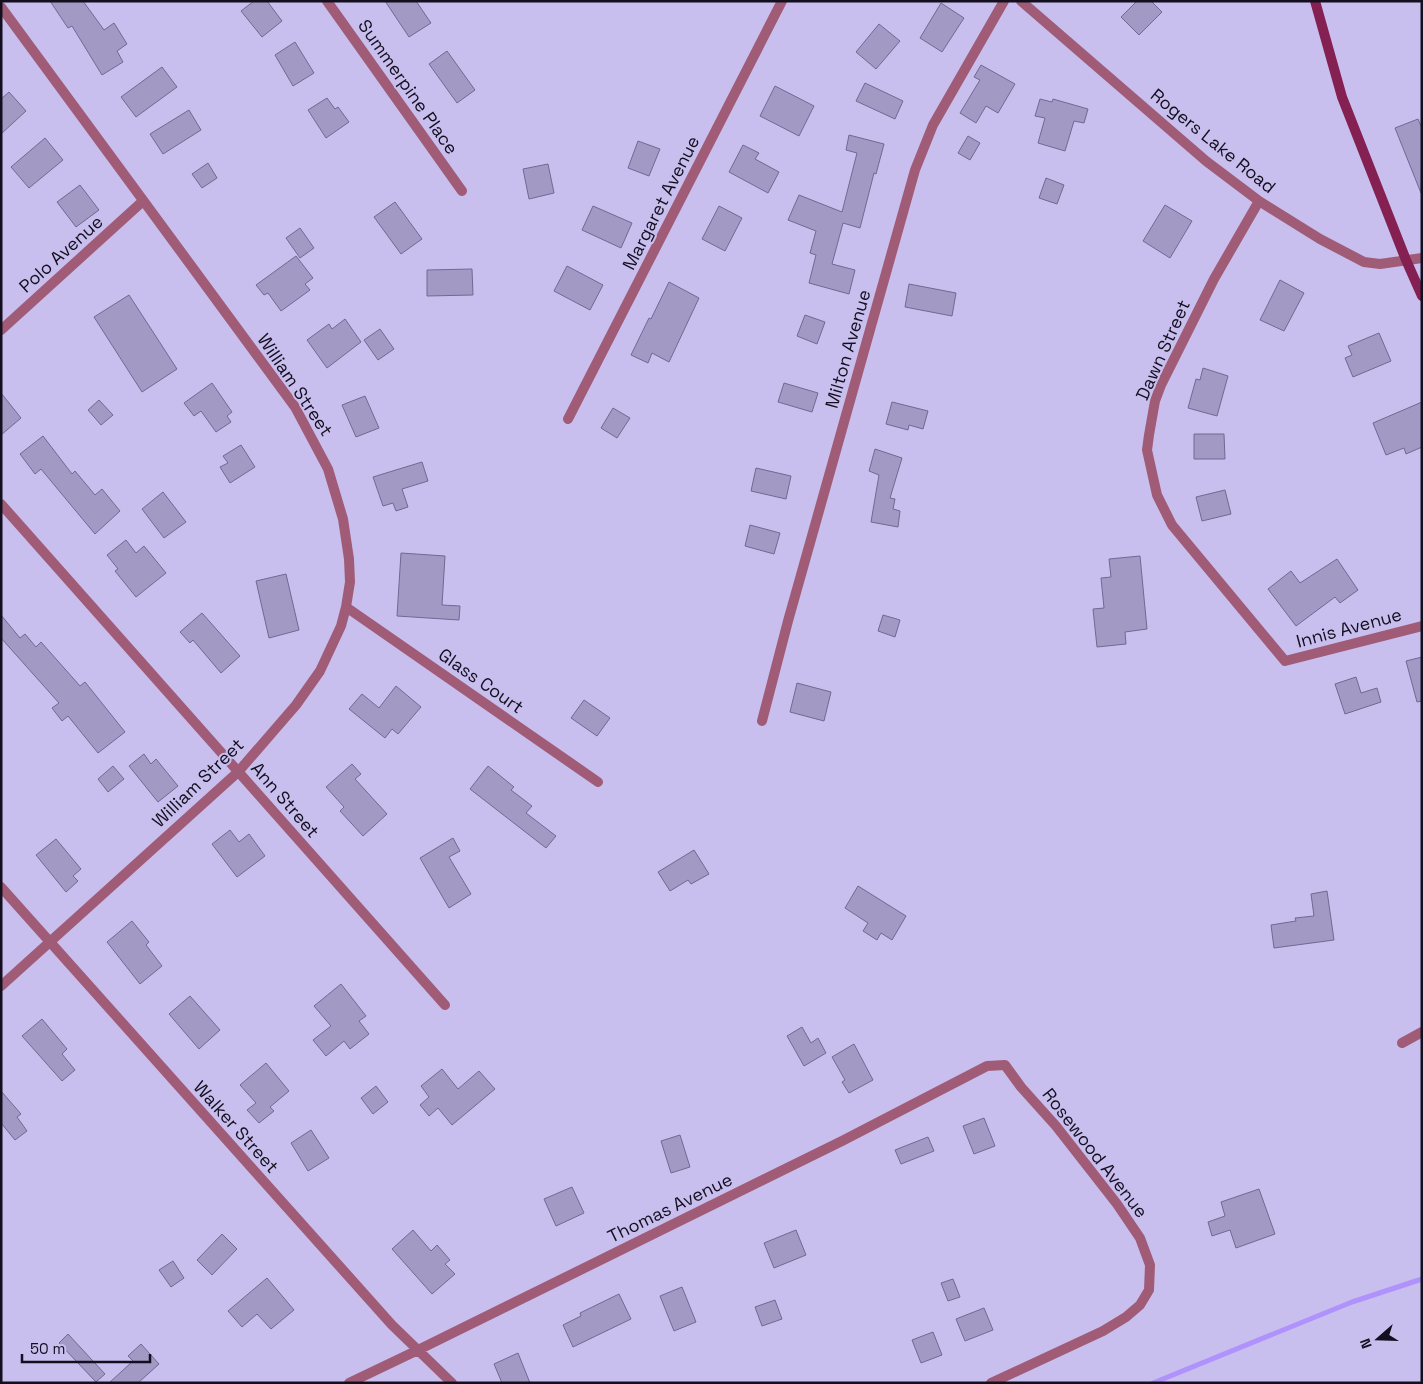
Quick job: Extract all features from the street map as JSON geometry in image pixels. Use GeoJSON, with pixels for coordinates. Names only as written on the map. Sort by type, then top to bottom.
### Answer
{"type":"FeatureCollection","features":[{"type":"Feature","properties":{"kind":"main road"},"geometry":{"type":"LineString","coordinates":[[1315,1],[1342,97],[1422,296]]}},
{"type":"Feature","properties":{"kind":"street","name":"Summerpine Place"},"geometry":{"type":"LineString","coordinates":[[327,1],[462,191]]}},
{"type":"Feature","properties":{"kind":"street","name":"Margaret Avenue"},"geometry":{"type":"LineString","coordinates":[[568,419],[782,1]]}},
{"type":"Feature","properties":{"kind":"street","name":"Milton Avenue"},"geometry":{"type":"LineString","coordinates":[[762,721],[915,170],[933,125],[1004,1]]}},
{"type":"Feature","properties":{"kind":"street","name":"Rogers Lake Road"},"geometry":{"type":"LineString","coordinates":[[1022,1],[1206,161],[1259,201],[1320,239],[1364,262],[1380,264],[1422,258]]}},
{"type":"Feature","properties":{"kind":"street","name":"William Street"},"geometry":{"type":"LineString","coordinates":[[1,7],[295,408],[328,469],[343,519],[350,582],[346,607],[340,626],[320,671],[296,705],[238,772],[1,986]]}},
{"type":"Feature","properties":{"kind":"street","name":"Polo Avenue"},"geometry":{"type":"LineString","coordinates":[[1,330],[143,201]]}},
{"type":"Feature","properties":{"kind":"street","name":"Dawn Street"},"geometry":{"type":"LineString","coordinates":[[1259,201],[1214,278],[1161,386],[1155,401],[1147,450],[1157,495],[1172,525],[1285,661]]}},
{"type":"Feature","properties":{"kind":"street","name":"Ann Street"},"geometry":{"type":"LineString","coordinates":[[1,504],[445,1006]]}},
{"type":"Feature","properties":{"kind":"street","name":"Glass Court"},"geometry":{"type":"LineString","coordinates":[[346,607],[598,782]]}},
{"type":"Feature","properties":{"kind":"street","name":"Innis Avenue"},"geometry":{"type":"LineString","coordinates":[[1285,661],[1422,626]]}},
{"type":"Feature","properties":{"kind":"street","name":"Walker Street"},"geometry":{"type":"LineString","coordinates":[[1,887],[392,1325],[452,1383]]}},
{"type":"Feature","properties":{"kind":"street"},"geometry":{"type":"LineString","coordinates":[[1402,1043],[1422,1032]]}},
{"type":"Feature","properties":{"kind":"street","name":"Thomas Avenue"},"geometry":{"type":"LineString","coordinates":[[349,1383],[842,1141],[987,1066],[1005,1064]]}},
{"type":"Feature","properties":{"kind":"street","name":"Rosewood Avenue"},"geometry":{"type":"LineString","coordinates":[[991,1383],[1103,1331],[1126,1317],[1140,1305],[1149,1290],[1150,1266],[1140,1238],[1118,1204],[1056,1126],[1021,1087],[1005,1064]]}},
{"type":"Feature","properties":{"kind":"building"},"geometry":{"type":"Polygon","coordinates":[[[50,1],[83,1],[104,30],[114,23],[127,44],[117,51],[123,62],[102,75],[72,26],[68,28],[50,1]]]}},
{"type":"Feature","properties":{"kind":"building"},"geometry":{"type":"Polygon","coordinates":[[[254,1],[267,1],[282,21],[262,37],[241,11],[254,1]]]}},
{"type":"Feature","properties":{"kind":"building"},"geometry":{"type":"Polygon","coordinates":[[[385,1],[416,1],[431,23],[409,37],[385,1]]]}},
{"type":"Feature","properties":{"kind":"building"},"geometry":{"type":"Polygon","coordinates":[[[1137,1],[1151,1],[1162,12],[1139,35],[1121,17],[1137,1]]]}},
{"type":"Feature","properties":{"kind":"building"},"geometry":{"type":"Polygon","coordinates":[[[941,3],[964,18],[942,52],[920,38],[941,3]]]}},
{"type":"Feature","properties":{"kind":"building"},"geometry":{"type":"Polygon","coordinates":[[[879,24],[900,41],[876,69],[856,52],[879,24]]]}},
{"type":"Feature","properties":{"kind":"building"},"geometry":{"type":"Polygon","coordinates":[[[295,42],[314,73],[293,86],[275,55],[295,42]]]}},
{"type":"Feature","properties":{"kind":"building"},"geometry":{"type":"Polygon","coordinates":[[[447,51],[475,90],[457,103],[429,64],[447,51]]]}},
{"type":"Feature","properties":{"kind":"building"},"geometry":{"type":"Polygon","coordinates":[[[981,65],[1015,84],[998,113],[986,106],[976,123],[960,113],[980,80],[974,77],[981,65]]]}},
{"type":"Feature","properties":{"kind":"building"},"geometry":{"type":"Polygon","coordinates":[[[162,67],[177,87],[136,117],[121,97],[162,67]]]}},
{"type":"Feature","properties":{"kind":"building"},"geometry":{"type":"Polygon","coordinates":[[[865,83],[903,101],[895,119],[856,101],[865,83]]]}},
{"type":"Feature","properties":{"kind":"building"},"geometry":{"type":"Polygon","coordinates":[[[775,86],[814,106],[799,136],[760,116],[775,86]]]}},
{"type":"Feature","properties":{"kind":"building"},"geometry":{"type":"Polygon","coordinates":[[[9,92],[26,111],[1,134],[1,99],[9,92]]]}},
{"type":"Feature","properties":{"kind":"building"},"geometry":{"type":"Polygon","coordinates":[[[327,98],[335,109],[338,107],[349,122],[326,138],[308,110],[327,98]]]}},
{"type":"Feature","properties":{"kind":"building"},"geometry":{"type":"Polygon","coordinates":[[[1040,99],[1052,102],[1053,99],[1088,109],[1084,123],[1074,121],[1065,151],[1038,143],[1045,118],[1035,116],[1040,99]]]}},
{"type":"Feature","properties":{"kind":"building"},"geometry":{"type":"Polygon","coordinates":[[[189,110],[201,130],[163,154],[150,134],[189,110]]]}},
{"type":"Feature","properties":{"kind":"building"},"geometry":{"type":"Polygon","coordinates":[[[1418,119],[1422,128],[1421,193],[1395,128],[1418,119]]]}},
{"type":"Feature","properties":{"kind":"building"},"geometry":{"type":"Polygon","coordinates":[[[849,135],[884,144],[876,174],[874,173],[860,228],[843,223],[832,264],[855,270],[849,294],[809,283],[816,255],[810,253],[816,231],[788,220],[799,195],[842,212],[857,153],[846,150],[849,135]]]}},
{"type":"Feature","properties":{"kind":"building"},"geometry":{"type":"Polygon","coordinates":[[[968,136],[980,143],[970,160],[958,153],[968,136]]]}},
{"type":"Feature","properties":{"kind":"building"},"geometry":{"type":"Polygon","coordinates":[[[45,138],[63,160],[29,188],[11,167],[45,138]]]}},
{"type":"Feature","properties":{"kind":"building"},"geometry":{"type":"Polygon","coordinates":[[[638,141],[660,149],[649,176],[628,168],[638,141]]]}},
{"type":"Feature","properties":{"kind":"building"},"geometry":{"type":"Polygon","coordinates":[[[743,145],[759,153],[755,159],[779,172],[768,193],[729,172],[743,145]]]}},
{"type":"Feature","properties":{"kind":"building"},"geometry":{"type":"Polygon","coordinates":[[[208,163],[217,178],[202,188],[192,174],[208,163]]]}},
{"type":"Feature","properties":{"kind":"building"},"geometry":{"type":"Polygon","coordinates":[[[548,164],[554,193],[529,199],[523,169],[548,164]]]}},
{"type":"Feature","properties":{"kind":"building"},"geometry":{"type":"Polygon","coordinates":[[[1046,178],[1064,185],[1057,204],[1039,198],[1046,178]]]}},
{"type":"Feature","properties":{"kind":"building"},"geometry":{"type":"Polygon","coordinates":[[[80,185],[99,210],[76,227],[57,202],[80,185]]]}},
{"type":"Feature","properties":{"kind":"building"},"geometry":{"type":"Polygon","coordinates":[[[395,202],[422,239],[401,254],[374,217],[395,202]]]}},
{"type":"Feature","properties":{"kind":"building"},"geometry":{"type":"Polygon","coordinates":[[[1165,205],[1192,221],[1170,258],[1143,241],[1165,205]]]}},
{"type":"Feature","properties":{"kind":"building"},"geometry":{"type":"Polygon","coordinates":[[[593,206],[632,223],[621,248],[582,230],[593,206]]]}},
{"type":"Feature","properties":{"kind":"building"},"geometry":{"type":"Polygon","coordinates":[[[719,206],[742,218],[725,251],[702,239],[719,206]]]}},
{"type":"Feature","properties":{"kind":"building"},"geometry":{"type":"Polygon","coordinates":[[[300,228],[314,248],[300,258],[286,238],[300,228]]]}},
{"type":"Feature","properties":{"kind":"building"},"geometry":{"type":"Polygon","coordinates":[[[296,256],[313,278],[305,284],[310,290],[281,311],[268,293],[264,295],[256,285],[296,256]]]}},
{"type":"Feature","properties":{"kind":"building"},"geometry":{"type":"Polygon","coordinates":[[[567,266],[603,285],[590,310],[554,291],[567,266]]]}},
{"type":"Feature","properties":{"kind":"building"},"geometry":{"type":"Polygon","coordinates":[[[472,269],[473,295],[427,296],[427,270],[472,269]]]}},
{"type":"Feature","properties":{"kind":"building"},"geometry":{"type":"Polygon","coordinates":[[[1280,280],[1304,293],[1284,331],[1260,320],[1280,280]]]}},
{"type":"Feature","properties":{"kind":"building"},"geometry":{"type":"Polygon","coordinates":[[[669,282],[699,298],[669,362],[652,353],[648,363],[631,355],[669,282]]]}},
{"type":"Feature","properties":{"kind":"building"},"geometry":{"type":"Polygon","coordinates":[[[909,284],[956,293],[952,316],[905,307],[909,284]]]}},
{"type":"Feature","properties":{"kind":"building"},"geometry":{"type":"Polygon","coordinates":[[[129,295],[177,369],[142,392],[94,317],[129,295]]]}},
{"type":"Feature","properties":{"kind":"building"},"geometry":{"type":"Polygon","coordinates":[[[805,315],[825,322],[817,344],[797,336],[805,315]]]}},
{"type":"Feature","properties":{"kind":"building"},"geometry":{"type":"Polygon","coordinates":[[[345,319],[361,342],[327,368],[307,340],[329,324],[332,329],[345,319]]]}},
{"type":"Feature","properties":{"kind":"building"},"geometry":{"type":"Polygon","coordinates":[[[380,329],[394,349],[378,360],[364,340],[380,329]]]}},
{"type":"Feature","properties":{"kind":"building"},"geometry":{"type":"Polygon","coordinates":[[[1379,333],[1391,361],[1353,377],[1345,358],[1352,355],[1348,346],[1379,333]]]}},
{"type":"Feature","properties":{"kind":"building"},"geometry":{"type":"Polygon","coordinates":[[[1203,368],[1228,376],[1217,416],[1188,408],[1196,379],[1200,380],[1203,368]]]}},
{"type":"Feature","properties":{"kind":"building"},"geometry":{"type":"Polygon","coordinates":[[[212,383],[232,412],[227,416],[231,422],[216,432],[201,411],[194,416],[184,403],[212,383]]]}},
{"type":"Feature","properties":{"kind":"building"},"geometry":{"type":"Polygon","coordinates":[[[784,383],[818,393],[812,412],[778,402],[784,383]]]}},
{"type":"Feature","properties":{"kind":"building"},"geometry":{"type":"Polygon","coordinates":[[[1,393],[21,418],[1,435],[1,393]]]}},
{"type":"Feature","properties":{"kind":"building"},"geometry":{"type":"Polygon","coordinates":[[[365,396],[379,428],[356,437],[342,405],[365,396]]]}},
{"type":"Feature","properties":{"kind":"building"},"geometry":{"type":"Polygon","coordinates":[[[99,400],[113,415],[101,425],[88,410],[99,400]]]}},
{"type":"Feature","properties":{"kind":"building"},"geometry":{"type":"Polygon","coordinates":[[[892,402],[928,411],[923,429],[909,425],[908,430],[886,424],[892,402]]]}},
{"type":"Feature","properties":{"kind":"building"},"geometry":{"type":"Polygon","coordinates":[[[1422,402],[1422,447],[1406,454],[1404,448],[1386,455],[1373,423],[1422,402]]]}},
{"type":"Feature","properties":{"kind":"building"},"geometry":{"type":"Polygon","coordinates":[[[613,408],[630,418],[617,438],[601,428],[613,408]]]}},
{"type":"Feature","properties":{"kind":"building"},"geometry":{"type":"Polygon","coordinates":[[[1194,434],[1224,434],[1225,459],[1194,459],[1194,434]]]}},
{"type":"Feature","properties":{"kind":"building"},"geometry":{"type":"Polygon","coordinates":[[[43,436],[72,474],[75,471],[95,495],[102,489],[120,511],[95,534],[41,469],[35,474],[20,454],[43,436]]]}},
{"type":"Feature","properties":{"kind":"building"},"geometry":{"type":"Polygon","coordinates":[[[241,445],[255,467],[230,483],[220,467],[228,463],[223,456],[241,445]]]}},
{"type":"Feature","properties":{"kind":"building"},"geometry":{"type":"Polygon","coordinates":[[[875,449],[902,458],[890,498],[895,499],[893,509],[900,511],[898,527],[871,522],[879,475],[869,471],[875,449]]]}},
{"type":"Feature","properties":{"kind":"building"},"geometry":{"type":"Polygon","coordinates":[[[422,462],[428,481],[402,489],[408,507],[396,511],[393,503],[383,506],[373,477],[422,462]]]}},
{"type":"Feature","properties":{"kind":"building"},"geometry":{"type":"Polygon","coordinates":[[[756,468],[791,476],[786,499],[751,491],[756,468]]]}},
{"type":"Feature","properties":{"kind":"building"},"geometry":{"type":"Polygon","coordinates":[[[1225,490],[1231,514],[1202,521],[1196,497],[1225,490]]]}},
{"type":"Feature","properties":{"kind":"building"},"geometry":{"type":"Polygon","coordinates":[[[163,492],[186,522],[164,538],[142,509],[163,492]]]}},
{"type":"Feature","properties":{"kind":"building"},"geometry":{"type":"Polygon","coordinates":[[[750,525],[780,533],[774,554],[745,546],[750,525]]]}},
{"type":"Feature","properties":{"kind":"building"},"geometry":{"type":"Polygon","coordinates":[[[126,540],[136,553],[144,546],[166,573],[136,597],[115,571],[118,569],[107,555],[126,540]]]}},
{"type":"Feature","properties":{"kind":"building"},"geometry":{"type":"Polygon","coordinates":[[[401,553],[445,556],[442,605],[460,606],[459,620],[397,616],[401,553]]]}},
{"type":"Feature","properties":{"kind":"building"},"geometry":{"type":"Polygon","coordinates":[[[1140,556],[1147,629],[1125,632],[1126,644],[1097,647],[1093,609],[1104,608],[1101,578],[1111,577],[1109,559],[1140,556]]]}},
{"type":"Feature","properties":{"kind":"building"},"geometry":{"type":"Polygon","coordinates":[[[1337,559],[1358,590],[1340,603],[1335,597],[1296,626],[1268,589],[1291,571],[1300,583],[1337,559]]]}},
{"type":"Feature","properties":{"kind":"building"},"geometry":{"type":"Polygon","coordinates":[[[286,574],[299,630],[269,638],[256,581],[286,574]]]}},
{"type":"Feature","properties":{"kind":"building"},"geometry":{"type":"Polygon","coordinates":[[[202,613],[240,656],[221,673],[193,640],[190,643],[180,632],[202,613]]]}},
{"type":"Feature","properties":{"kind":"building"},"geometry":{"type":"Polygon","coordinates":[[[1,615],[20,638],[25,634],[36,647],[41,642],[80,686],[85,682],[125,732],[98,753],[68,716],[62,721],[52,708],[59,703],[1,638],[1,615]]]}},
{"type":"Feature","properties":{"kind":"building"},"geometry":{"type":"Polygon","coordinates":[[[883,615],[900,620],[895,637],[878,631],[883,615]]]}},
{"type":"Feature","properties":{"kind":"building"},"geometry":{"type":"Polygon","coordinates":[[[1422,657],[1422,701],[1417,702],[1406,661],[1422,657]]]}},
{"type":"Feature","properties":{"kind":"building"},"geometry":{"type":"Polygon","coordinates":[[[1356,677],[1361,693],[1377,688],[1381,702],[1345,714],[1335,684],[1356,677]]]}},
{"type":"Feature","properties":{"kind":"building"},"geometry":{"type":"Polygon","coordinates":[[[797,683],[831,692],[824,721],[790,712],[797,683]]]}},
{"type":"Feature","properties":{"kind":"building"},"geometry":{"type":"Polygon","coordinates":[[[396,686],[421,707],[398,734],[392,729],[385,738],[349,709],[362,694],[379,708],[396,686]]]}},
{"type":"Feature","properties":{"kind":"building"},"geometry":{"type":"Polygon","coordinates":[[[584,700],[610,718],[597,736],[571,718],[584,700]]]}},
{"type":"Feature","properties":{"kind":"building"},"geometry":{"type":"Polygon","coordinates":[[[144,754],[151,764],[156,759],[178,786],[158,802],[129,766],[144,754]]]}},
{"type":"Feature","properties":{"kind":"building"},"geometry":{"type":"Polygon","coordinates":[[[352,764],[361,774],[355,779],[387,814],[363,836],[340,811],[344,807],[326,787],[352,764]]]}},
{"type":"Feature","properties":{"kind":"building"},"geometry":{"type":"Polygon","coordinates":[[[113,766],[124,779],[108,792],[98,779],[113,766]]]}},
{"type":"Feature","properties":{"kind":"building"},"geometry":{"type":"Polygon","coordinates":[[[488,766],[514,787],[511,790],[532,806],[526,813],[556,836],[546,848],[470,789],[488,766]]]}},
{"type":"Feature","properties":{"kind":"building"},"geometry":{"type":"Polygon","coordinates":[[[230,830],[239,842],[249,834],[265,856],[237,877],[212,844],[230,830]]]}},
{"type":"Feature","properties":{"kind":"building"},"geometry":{"type":"Polygon","coordinates":[[[453,838],[460,851],[449,857],[471,894],[449,908],[420,858],[453,838]]]}},
{"type":"Feature","properties":{"kind":"building"},"geometry":{"type":"Polygon","coordinates":[[[56,839],[81,869],[73,876],[78,881],[66,892],[36,855],[56,839]]]}},
{"type":"Feature","properties":{"kind":"building"},"geometry":{"type":"Polygon","coordinates":[[[694,850],[709,874],[691,884],[688,880],[670,891],[658,872],[694,850]]]}},
{"type":"Feature","properties":{"kind":"building"},"geometry":{"type":"Polygon","coordinates":[[[858,886],[906,916],[892,940],[881,933],[877,940],[863,931],[868,923],[845,908],[858,886]]]}},
{"type":"Feature","properties":{"kind":"building"},"geometry":{"type":"Polygon","coordinates":[[[1327,891],[1334,940],[1274,948],[1271,925],[1296,921],[1295,918],[1314,916],[1311,894],[1327,891]]]}},
{"type":"Feature","properties":{"kind":"building"},"geometry":{"type":"Polygon","coordinates":[[[132,921],[149,942],[146,945],[162,966],[140,984],[107,942],[132,921]]]}},
{"type":"Feature","properties":{"kind":"building"},"geometry":{"type":"Polygon","coordinates":[[[341,984],[366,1016],[359,1021],[369,1034],[350,1049],[344,1041],[326,1056],[313,1040],[331,1026],[314,1006],[341,984]]]}},
{"type":"Feature","properties":{"kind":"building"},"geometry":{"type":"Polygon","coordinates":[[[190,996],[220,1030],[199,1049],[169,1014],[190,996]]]}},
{"type":"Feature","properties":{"kind":"building"},"geometry":{"type":"Polygon","coordinates":[[[42,1019],[67,1049],[62,1054],[75,1070],[62,1081],[22,1036],[42,1019]]]}},
{"type":"Feature","properties":{"kind":"building"},"geometry":{"type":"Polygon","coordinates":[[[802,1027],[811,1043],[818,1038],[826,1053],[804,1066],[787,1036],[802,1027]]]}},
{"type":"Feature","properties":{"kind":"building"},"geometry":{"type":"Polygon","coordinates":[[[854,1044],[873,1080],[849,1093],[842,1082],[845,1080],[832,1057],[854,1044]]]}},
{"type":"Feature","properties":{"kind":"building"},"geometry":{"type":"Polygon","coordinates":[[[266,1063],[289,1091],[270,1107],[274,1111],[259,1123],[247,1110],[256,1103],[240,1085],[266,1063]]]}},
{"type":"Feature","properties":{"kind":"building"},"geometry":{"type":"Polygon","coordinates":[[[442,1069],[458,1089],[479,1071],[495,1089],[452,1125],[438,1108],[429,1116],[420,1105],[429,1097],[421,1086],[442,1069]]]}},
{"type":"Feature","properties":{"kind":"building"},"geometry":{"type":"Polygon","coordinates":[[[376,1086],[388,1102],[373,1114],[361,1098],[376,1086]]]}},
{"type":"Feature","properties":{"kind":"building"},"geometry":{"type":"Polygon","coordinates":[[[1,1091],[21,1114],[17,1117],[27,1131],[15,1140],[1,1123],[1,1091]]]}},
{"type":"Feature","properties":{"kind":"building"},"geometry":{"type":"Polygon","coordinates":[[[984,1118],[995,1146],[974,1154],[963,1126],[984,1118]]]}},
{"type":"Feature","properties":{"kind":"building"},"geometry":{"type":"Polygon","coordinates":[[[311,1130],[329,1158],[308,1171],[291,1143],[311,1130]]]}},
{"type":"Feature","properties":{"kind":"building"},"geometry":{"type":"Polygon","coordinates":[[[680,1135],[690,1167],[671,1173],[661,1141],[680,1135]]]}},
{"type":"Feature","properties":{"kind":"building"},"geometry":{"type":"Polygon","coordinates":[[[928,1137],[934,1151],[901,1164],[895,1150],[928,1137]]]}},
{"type":"Feature","properties":{"kind":"building"},"geometry":{"type":"Polygon","coordinates":[[[572,1187],[584,1213],[556,1226],[544,1199],[572,1187]]]}},
{"type":"Feature","properties":{"kind":"building"},"geometry":{"type":"Polygon","coordinates":[[[1259,1189],[1275,1234],[1236,1248],[1230,1230],[1212,1236],[1208,1222],[1225,1216],[1221,1202],[1259,1189]]]}},
{"type":"Feature","properties":{"kind":"building"},"geometry":{"type":"Polygon","coordinates":[[[413,1230],[431,1251],[437,1245],[450,1260],[445,1264],[455,1274],[432,1294],[392,1249],[413,1230]]]}},
{"type":"Feature","properties":{"kind":"building"},"geometry":{"type":"Polygon","coordinates":[[[796,1230],[806,1255],[774,1268],[764,1243],[796,1230]]]}},
{"type":"Feature","properties":{"kind":"building"},"geometry":{"type":"Polygon","coordinates":[[[222,1234],[237,1249],[212,1275],[197,1260],[222,1234]]]}},
{"type":"Feature","properties":{"kind":"building"},"geometry":{"type":"Polygon","coordinates":[[[173,1261],[184,1278],[171,1287],[159,1270],[173,1261]]]}},
{"type":"Feature","properties":{"kind":"building"},"geometry":{"type":"Polygon","coordinates":[[[267,1278],[294,1310],[271,1329],[257,1314],[242,1327],[228,1311],[267,1278]]]}},
{"type":"Feature","properties":{"kind":"building"},"geometry":{"type":"Polygon","coordinates":[[[953,1279],[960,1297],[948,1301],[941,1283],[953,1279]]]}},
{"type":"Feature","properties":{"kind":"building"},"geometry":{"type":"Polygon","coordinates":[[[682,1287],[696,1322],[674,1331],[660,1296],[682,1287]]]}},
{"type":"Feature","properties":{"kind":"building"},"geometry":{"type":"Polygon","coordinates":[[[619,1294],[631,1319],[573,1347],[563,1325],[581,1316],[580,1313],[619,1294]]]}},
{"type":"Feature","properties":{"kind":"building"},"geometry":{"type":"Polygon","coordinates":[[[775,1300],[782,1319],[762,1326],[755,1307],[775,1300]]]}},
{"type":"Feature","properties":{"kind":"building"},"geometry":{"type":"Polygon","coordinates":[[[984,1308],[993,1330],[965,1341],[956,1319],[984,1308]]]}},
{"type":"Feature","properties":{"kind":"building"},"geometry":{"type":"Polygon","coordinates":[[[933,1332],[942,1355],[921,1363],[912,1340],[933,1332]]]}},
{"type":"Feature","properties":{"kind":"building"},"geometry":{"type":"Polygon","coordinates":[[[68,1334],[105,1374],[96,1382],[59,1343],[68,1334]]]}},
{"type":"Feature","properties":{"kind":"building"},"geometry":{"type":"Polygon","coordinates":[[[141,1344],[159,1364],[138,1383],[109,1383],[133,1361],[128,1356],[141,1344]]]}},
{"type":"Feature","properties":{"kind":"building"},"geometry":{"type":"Polygon","coordinates":[[[518,1353],[530,1383],[502,1383],[494,1364],[518,1353]]]}},
{"type":"Feature","properties":{"kind":"waterway"},"geometry":{"type":"LineString","coordinates":[[1153,1383],[1352,1302],[1422,1279]]}}]}
